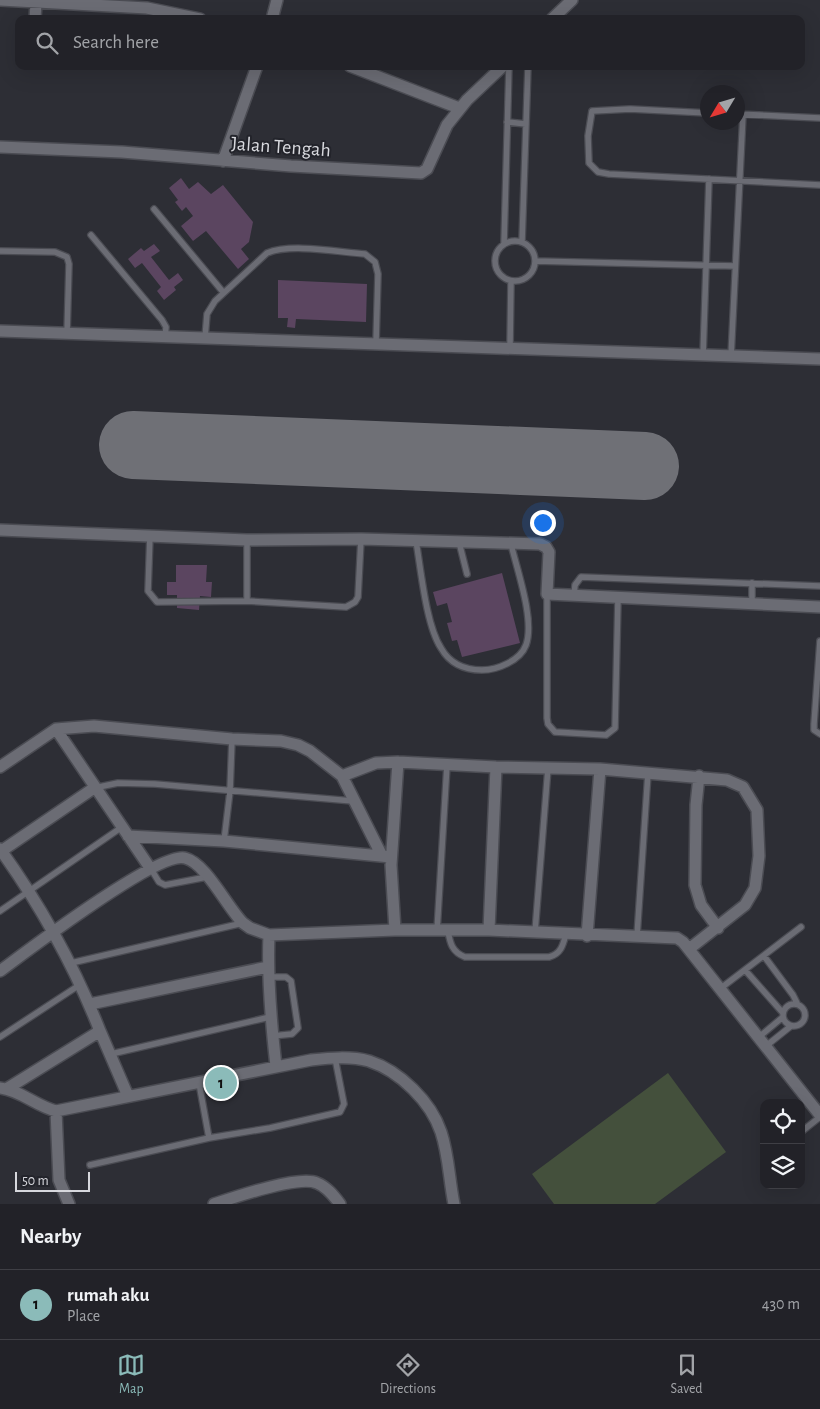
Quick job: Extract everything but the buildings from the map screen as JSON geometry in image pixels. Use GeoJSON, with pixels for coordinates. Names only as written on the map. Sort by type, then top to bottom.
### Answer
{"type":"FeatureCollection","features":[{"type":"Feature","properties":{"kind":"street"},"geometry":{"type":"LineString","coordinates":[[0,0],[147,8],[181,15]]}},
{"type":"Feature","properties":{"kind":"street"},"geometry":{"type":"LineString","coordinates":[[273,15],[277,0]]}},
{"type":"Feature","properties":{"kind":"street"},"geometry":{"type":"LineString","coordinates":[[556,15],[572,0]]}},
{"type":"Feature","properties":{"kind":"street"},"geometry":{"type":"LineString","coordinates":[[35,15],[36,3]]}},
{"type":"Feature","properties":{"kind":"street"},"geometry":{"type":"LineString","coordinates":[[223,161],[256,70]]}},
{"type":"Feature","properties":{"kind":"street"},"geometry":{"type":"LineString","coordinates":[[360,70],[460,108]]}},
{"type":"Feature","properties":{"kind":"street","name":"Jalan Tengah"},"geometry":{"type":"LineString","coordinates":[[0,147],[122,152],[366,171],[424,172],[447,124],[460,108],[499,70]]}},
{"type":"Feature","properties":{"kind":"street"},"geometry":{"type":"LineString","coordinates":[[0,331],[820,359]]}},
{"type":"Feature","properties":{"kind":"street"},"geometry":{"type":"LineString","coordinates":[[0,530],[247,540],[361,539],[540,544],[546,547],[550,559],[547,594],[820,607]]}},
{"type":"Feature","properties":{"kind":"street"},"geometry":{"type":"LineString","coordinates":[[0,767],[56,729],[94,726],[298,744],[327,762],[342,776],[353,801],[386,856]]}},
{"type":"Feature","properties":{"kind":"street"},"geometry":{"type":"LineString","coordinates":[[56,729],[94,788],[150,868]]}},
{"type":"Feature","properties":{"kind":"street"},"geometry":{"type":"LineString","coordinates":[[342,776],[376,764],[398,762],[447,766],[600,769],[699,776],[736,783],[744,787],[757,810],[759,856],[755,888],[745,905],[689,949]]}},
{"type":"Feature","properties":{"kind":"street"},"geometry":{"type":"LineString","coordinates":[[395,930],[386,856],[398,762]]}},
{"type":"Feature","properties":{"kind":"street"},"geometry":{"type":"LineString","coordinates":[[489,930],[496,767]]}},
{"type":"Feature","properties":{"kind":"street"},"geometry":{"type":"LineString","coordinates":[[587,936],[600,769]]}},
{"type":"Feature","properties":{"kind":"street"},"geometry":{"type":"LineString","coordinates":[[699,776],[696,805],[695,885],[701,905],[718,928]]}},
{"type":"Feature","properties":{"kind":"street"},"geometry":{"type":"LineString","coordinates":[[94,788],[1,851],[29,891],[71,963],[128,1096]]}},
{"type":"Feature","properties":{"kind":"street"},"geometry":{"type":"LineString","coordinates":[[125,832],[386,856]]}},
{"type":"Feature","properties":{"kind":"street"},"geometry":{"type":"LineString","coordinates":[[0,971],[54,931],[150,868],[171,858],[184,858],[197,866],[243,923],[250,928],[269,935],[395,930],[489,930],[587,936],[677,938],[689,949],[721,988],[820,1116]]}},
{"type":"Feature","properties":{"kind":"street"},"geometry":{"type":"LineString","coordinates":[[269,935],[270,1017],[276,1066]]}},
{"type":"Feature","properties":{"kind":"street"},"geometry":{"type":"LineString","coordinates":[[90,1004],[268,972]]}},
{"type":"Feature","properties":{"kind":"street"},"geometry":{"type":"LineString","coordinates":[[4,1088],[100,1031]]}},
{"type":"Feature","properties":{"kind":"street"},"geometry":{"type":"LineString","coordinates":[[4,1088],[39,1106],[56,1111],[276,1066],[335,1058],[369,1061],[393,1074],[419,1095],[434,1115],[450,1165],[454,1204]]}},
{"type":"Feature","properties":{"kind":"street"},"geometry":{"type":"LineString","coordinates":[[56,1111],[60,1180],[69,1204]]}},
{"type":"Feature","properties":{"kind":"street"},"geometry":{"type":"LineString","coordinates":[[214,1204],[301,1180],[319,1183],[333,1194],[340,1204]]}},
{"type":"Feature","properties":{"kind":"lane"},"geometry":{"type":"LineString","coordinates":[[504,244],[509,70]]}},
{"type":"Feature","properties":{"kind":"lane"},"geometry":{"type":"LineString","coordinates":[[522,242],[528,70]]}},
{"type":"Feature","properties":{"kind":"lane"},"geometry":{"type":"LineString","coordinates":[[700,113],[596,109],[591,114],[589,163],[598,172],[820,185]]}},
{"type":"Feature","properties":{"kind":"lane"},"geometry":{"type":"LineString","coordinates":[[745,114],[820,118]]}},
{"type":"Feature","properties":{"kind":"lane"},"geometry":{"type":"LineString","coordinates":[[507,122],[526,124]]}},
{"type":"Feature","properties":{"kind":"lane"},"geometry":{"type":"LineString","coordinates":[[732,357],[740,181],[740,130]]}},
{"type":"Feature","properties":{"kind":"lane"},"geometry":{"type":"LineString","coordinates":[[703,356],[709,179]]}},
{"type":"Feature","properties":{"kind":"lane"},"geometry":{"type":"LineString","coordinates":[[154,209],[223,292]]}},
{"type":"Feature","properties":{"kind":"lane"},"geometry":{"type":"LineString","coordinates":[[91,235],[162,320],[166,327],[165,338]]}},
{"type":"Feature","properties":{"kind":"lane"},"geometry":{"type":"LineString","coordinates":[[516,241],[522,242],[533,253],[534,267],[528,276],[511,281],[499,274],[495,265],[497,251],[504,244],[516,241]]}},
{"type":"Feature","properties":{"kind":"lane"},"geometry":{"type":"LineString","coordinates":[[205,338],[207,314],[223,292],[267,253],[288,249],[365,254],[375,262],[378,274],[376,343]]}},
{"type":"Feature","properties":{"kind":"lane"},"geometry":{"type":"LineString","coordinates":[[0,251],[55,252],[67,257],[69,264],[67,334]]}},
{"type":"Feature","properties":{"kind":"lane"},"geometry":{"type":"LineString","coordinates":[[535,261],[735,266]]}},
{"type":"Feature","properties":{"kind":"lane"},"geometry":{"type":"LineString","coordinates":[[510,347],[511,281]]}},
{"type":"Feature","properties":{"kind":"lane"},"geometry":{"type":"LineString","coordinates":[[150,536],[148,591],[157,602],[247,602],[350,606],[358,597],[361,539]]}},
{"type":"Feature","properties":{"kind":"lane"},"geometry":{"type":"LineString","coordinates":[[247,540],[247,602]]}},
{"type":"Feature","properties":{"kind":"lane"},"geometry":{"type":"LineString","coordinates":[[416,541],[434,636],[452,662],[464,669],[474,670],[493,669],[504,665],[513,660],[526,645],[528,622],[511,544]]}},
{"type":"Feature","properties":{"kind":"lane"},"geometry":{"type":"LineString","coordinates":[[459,542],[467,574]]}},
{"type":"Feature","properties":{"kind":"lane"},"geometry":{"type":"LineString","coordinates":[[574,596],[575,585],[581,577],[820,586]]}},
{"type":"Feature","properties":{"kind":"lane"},"geometry":{"type":"LineString","coordinates":[[752,583],[752,604]]}},
{"type":"Feature","properties":{"kind":"lane"},"geometry":{"type":"LineString","coordinates":[[547,594],[548,724],[555,732],[606,735],[615,728],[618,598]]}},
{"type":"Feature","properties":{"kind":"lane"},"geometry":{"type":"LineString","coordinates":[[820,642],[814,730],[820,734]]}},
{"type":"Feature","properties":{"kind":"lane"},"geometry":{"type":"LineString","coordinates":[[224,841],[230,790],[232,739]]}},
{"type":"Feature","properties":{"kind":"lane"},"geometry":{"type":"LineString","coordinates":[[447,766],[443,931],[454,951],[465,957],[549,957],[554,956],[561,949],[566,934]]}},
{"type":"Feature","properties":{"kind":"lane"},"geometry":{"type":"LineString","coordinates":[[535,932],[548,768]]}},
{"type":"Feature","properties":{"kind":"lane"},"geometry":{"type":"LineString","coordinates":[[637,936],[648,773]]}},
{"type":"Feature","properties":{"kind":"lane"},"geometry":{"type":"LineString","coordinates":[[94,788],[128,783],[353,801]]}},
{"type":"Feature","properties":{"kind":"lane"},"geometry":{"type":"LineString","coordinates":[[0,910],[125,832]]}},
{"type":"Feature","properties":{"kind":"lane"},"geometry":{"type":"LineString","coordinates":[[150,868],[159,882],[165,885],[207,877]]}},
{"type":"Feature","properties":{"kind":"lane"},"geometry":{"type":"LineString","coordinates":[[71,963],[243,923]]}},
{"type":"Feature","properties":{"kind":"lane"},"geometry":{"type":"LineString","coordinates":[[721,988],[801,927]]}},
{"type":"Feature","properties":{"kind":"lane"},"geometry":{"type":"LineString","coordinates":[[762,1041],[791,1026],[799,1025],[805,1020],[806,1012],[797,1003],[764,956]]}},
{"type":"Feature","properties":{"kind":"lane"},"geometry":{"type":"LineString","coordinates":[[745,970],[791,1026]]}},
{"type":"Feature","properties":{"kind":"lane"},"geometry":{"type":"LineString","coordinates":[[268,972],[286,977],[291,981],[298,1028],[292,1034],[272,1036]]}},
{"type":"Feature","properties":{"kind":"lane"},"geometry":{"type":"LineString","coordinates":[[0,1037],[81,984]]}},
{"type":"Feature","properties":{"kind":"lane"},"geometry":{"type":"LineString","coordinates":[[762,1041],[783,1015],[788,1005],[797,1003]]}},
{"type":"Feature","properties":{"kind":"lane"},"geometry":{"type":"LineString","coordinates":[[110,1054],[270,1017]]}},
{"type":"Feature","properties":{"kind":"lane"},"geometry":{"type":"LineString","coordinates":[[90,1165],[209,1138],[270,1128],[340,1112],[344,1104],[335,1058]]}},
{"type":"Feature","properties":{"kind":"lane"},"geometry":{"type":"LineString","coordinates":[[199,1083],[209,1138]]}},
{"type":"Feature","properties":{"kind":"lane"},"geometry":{"type":"LineString","coordinates":[[805,1129],[820,1116]]}},
{"type":"Feature","properties":{"kind":"green space"},"geometry":{"type":"Polygon","coordinates":[[[668,1073],[726,1152],[655,1204],[554,1204],[532,1174],[668,1073]]]}},
{"type":"Feature","properties":{"kind":"runway"},"geometry":{"type":"LineString","coordinates":[[133,445],[645,466]]}},
{"type":"Feature","properties":{"kind":"place","name":"rumah aku"},"geometry":{"type":"Point","coordinates":[221,1083]}}]}
